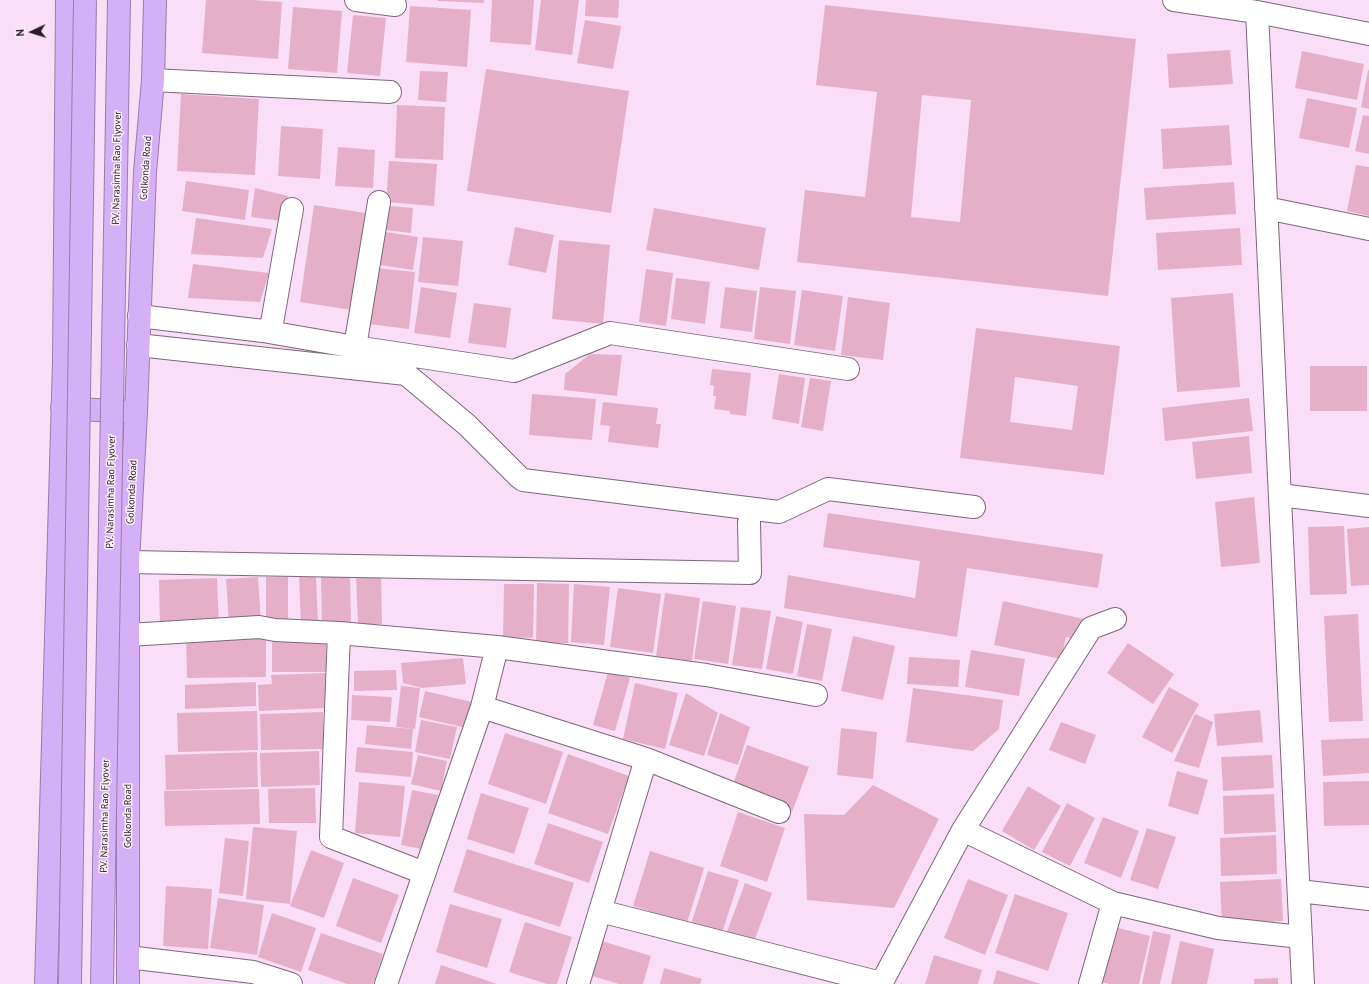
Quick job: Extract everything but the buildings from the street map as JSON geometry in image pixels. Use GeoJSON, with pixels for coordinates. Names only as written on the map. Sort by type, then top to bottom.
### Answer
{"type":"FeatureCollection","features":[{"type":"Feature","properties":{"kind":"highway"},"geometry":{"type":"LineString","coordinates":[[46,984],[62,408],[67,0]]}},
{"type":"Feature","properties":{"kind":"highway"},"geometry":{"type":"LineString","coordinates":[[70,984],[85,0]]}},
{"type":"Feature","properties":{"kind":"highway","name":"P.V. Narasimha Rao Flyover"},"geometry":{"type":"LineString","coordinates":[[102,984],[120,0]]}},
{"type":"Feature","properties":{"kind":"highway","name":"Golkonda Road"},"geometry":{"type":"LineString","coordinates":[[128,984],[128,562],[136,412],[145,172],[154,80],[155,0]]}},
{"type":"Feature","properties":{"kind":"highway"},"geometry":{"type":"LineString","coordinates":[[62,408],[136,412]]}},
{"type":"Feature","properties":{"kind":"street"},"geometry":{"type":"LineString","coordinates":[[356,0],[395,5]]}},
{"type":"Feature","properties":{"kind":"street"},"geometry":{"type":"LineString","coordinates":[[1174,0],[1257,12],[1369,34]]}},
{"type":"Feature","properties":{"kind":"street"},"geometry":{"type":"LineString","coordinates":[[1257,12],[1303,984]]}},
{"type":"Feature","properties":{"kind":"street"},"geometry":{"type":"LineString","coordinates":[[154,80],[390,92]]}},
{"type":"Feature","properties":{"kind":"street"},"geometry":{"type":"LineString","coordinates":[[355,347],[379,202]]}},
{"type":"Feature","properties":{"kind":"street"},"geometry":{"type":"LineString","coordinates":[[1266,208],[1369,229]]}},
{"type":"Feature","properties":{"kind":"street"},"geometry":{"type":"LineString","coordinates":[[264,331],[272,324],[292,209]]}},
{"type":"Feature","properties":{"kind":"street"},"geometry":{"type":"LineString","coordinates":[[139,316],[264,331],[355,347],[514,371],[610,332],[848,368]]}},
{"type":"Feature","properties":{"kind":"street"},"geometry":{"type":"LineString","coordinates":[[138,344],[406,374],[467,424],[523,480],[779,512],[828,489],[974,507]]}},
{"type":"Feature","properties":{"kind":"street"},"geometry":{"type":"LineString","coordinates":[[1280,495],[1369,506]]}},
{"type":"Feature","properties":{"kind":"street"},"geometry":{"type":"LineString","coordinates":[[128,562],[750,573],[749,522]]}},
{"type":"Feature","properties":{"kind":"street"},"geometry":{"type":"LineString","coordinates":[[600,911],[881,983],[962,830],[1091,628],[1115,619]]}},
{"type":"Feature","properties":{"kind":"street"},"geometry":{"type":"LineString","coordinates":[[128,635],[259,627],[275,630],[339,633],[497,647],[706,675],[816,695]]}},
{"type":"Feature","properties":{"kind":"street"},"geometry":{"type":"LineString","coordinates":[[339,633],[331,837],[424,873]]}},
{"type":"Feature","properties":{"kind":"street"},"geometry":{"type":"LineString","coordinates":[[386,984],[482,707],[497,647]]}},
{"type":"Feature","properties":{"kind":"street"},"geometry":{"type":"LineString","coordinates":[[482,707],[646,759],[779,812]]}},
{"type":"Feature","properties":{"kind":"street"},"geometry":{"type":"LineString","coordinates":[[578,984],[646,759]]}},
{"type":"Feature","properties":{"kind":"street"},"geometry":{"type":"LineString","coordinates":[[962,830],[1113,904],[1218,928],[1300,937]]}},
{"type":"Feature","properties":{"kind":"street"},"geometry":{"type":"LineString","coordinates":[[1298,891],[1369,898]]}},
{"type":"Feature","properties":{"kind":"street"},"geometry":{"type":"LineString","coordinates":[[1090,984],[1113,904]]}},
{"type":"Feature","properties":{"kind":"street"},"geometry":{"type":"LineString","coordinates":[[128,957],[254,972],[290,984]]}}]}
